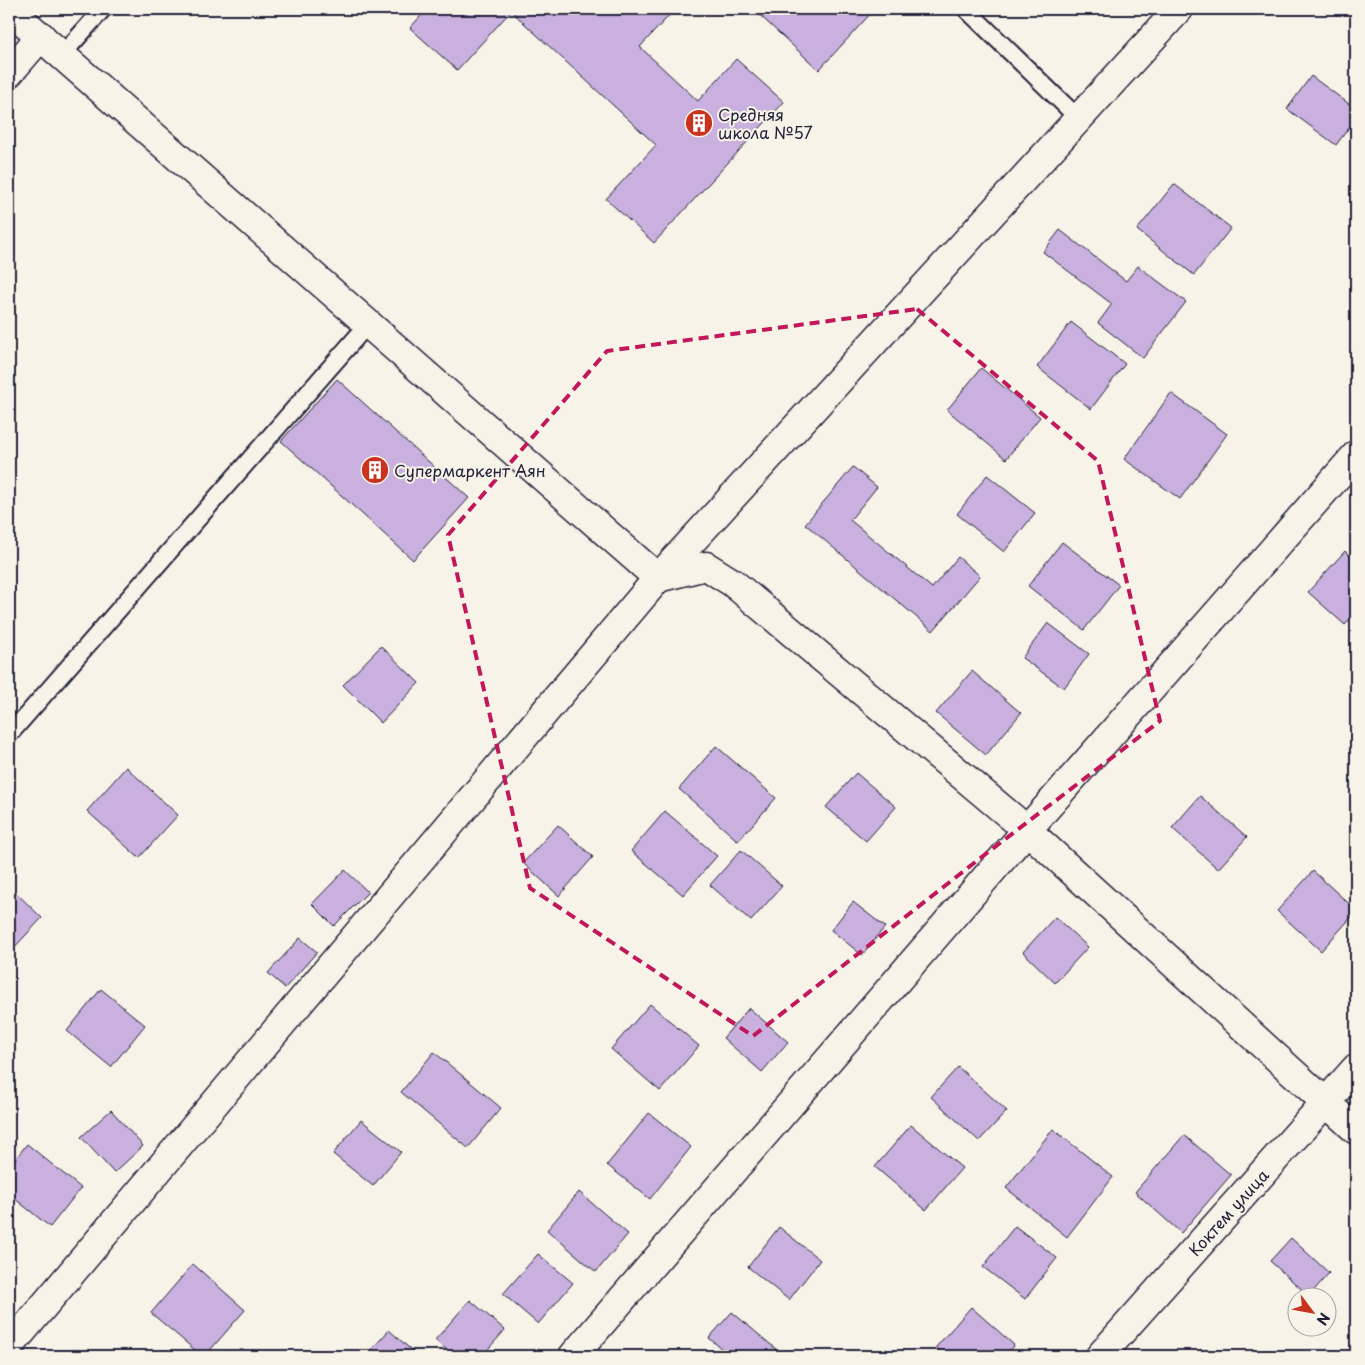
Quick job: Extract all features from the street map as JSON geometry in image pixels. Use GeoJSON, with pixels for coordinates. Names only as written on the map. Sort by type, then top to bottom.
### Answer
{"type":"FeatureCollection","features":[{"type":"Feature","properties":{"kind":"street"},"geometry":{"type":"LineString","coordinates":[[9,9],[658,578]]}},
{"type":"Feature","properties":{"kind":"street"},"geometry":{"type":"LineString","coordinates":[[18,1356],[9,1348],[658,578],[1179,9]]}},
{"type":"Feature","properties":{"kind":"street"},"geometry":{"type":"LineString","coordinates":[[9,73],[40,36]]}},
{"type":"Feature","properties":{"kind":"street"},"geometry":{"type":"LineString","coordinates":[[573,1356],[1027,830],[1356,455]]}},
{"type":"Feature","properties":{"kind":"street"},"geometry":{"type":"LineString","coordinates":[[658,578],[706,566],[733,583],[1027,830],[1324,1103],[1356,1130]]}},
{"type":"Feature","properties":{"kind":"street","name":"Коктем улица"},"geometry":{"type":"LineString","coordinates":[[1100,1356],[1356,1068]]}},
{"type":"Feature","properties":{"kind":"lane"},"geometry":{"type":"LineString","coordinates":[[62,55],[103,9]]}},
{"type":"Feature","properties":{"kind":"lane"},"geometry":{"type":"LineString","coordinates":[[966,9],[1078,118]]}},
{"type":"Feature","properties":{"kind":"lane"},"geometry":{"type":"LineString","coordinates":[[9,735],[368,324]]}},
{"type":"Feature","properties":{"kind":"highlighted area"},"geometry":{"type":"Polygon","coordinates":[[[917,309],[1098,461],[1160,721],[983,856],[753,1036],[530,888],[448,535],[607,351],[917,309]]]}},
{"type":"Feature","properties":{"kind":"building","name":"Средняя школа №57"},"geometry":{"type":"Polygon","coordinates":[[[427,9],[590,9],[593,12],[597,9],[675,9],[640,47],[698,101],[736,59],[784,102],[654,243],[606,199],[656,145],[511,11],[457,70],[410,28],[427,9]]]}},
{"type":"Feature","properties":{"kind":"building","name":"Средняя школа №57"},"geometry":{"type":"Polygon","coordinates":[[[753,9],[871,9],[873,11],[819,70],[753,9]]]}},
{"type":"Feature","properties":{"kind":"building"},"geometry":{"type":"Polygon","coordinates":[[[1311,76],[1356,109],[1356,118],[1336,145],[1287,109],[1311,76]]]}},
{"type":"Feature","properties":{"kind":"building"},"geometry":{"type":"Polygon","coordinates":[[[1174,184],[1231,228],[1194,275],[1137,230],[1174,184]]]}},
{"type":"Feature","properties":{"kind":"building"},"geometry":{"type":"Polygon","coordinates":[[[1060,230],[1126,281],[1138,266],[1186,302],[1143,358],[1098,323],[1112,304],[1043,252],[1060,230]]]}},
{"type":"Feature","properties":{"kind":"building"},"geometry":{"type":"Polygon","coordinates":[[[1071,322],[1125,364],[1091,409],[1037,367],[1071,322]]]}},
{"type":"Feature","properties":{"kind":"building"},"geometry":{"type":"Polygon","coordinates":[[[981,368],[1040,417],[1006,459],[947,410],[981,368]]]}},
{"type":"Feature","properties":{"kind":"building","name":"Супермаркент Аян"},"geometry":{"type":"Polygon","coordinates":[[[337,379],[469,498],[413,560],[281,441],[337,379]]]}},
{"type":"Feature","properties":{"kind":"building"},"geometry":{"type":"Polygon","coordinates":[[[1171,393],[1227,434],[1180,499],[1124,459],[1171,393]]]}},
{"type":"Feature","properties":{"kind":"building"},"geometry":{"type":"Polygon","coordinates":[[[853,467],[877,487],[850,520],[932,588],[958,557],[980,576],[933,631],[805,524],[853,467]]]}},
{"type":"Feature","properties":{"kind":"building"},"geometry":{"type":"Polygon","coordinates":[[[987,475],[1035,513],[1004,552],[957,514],[987,475]]]}},
{"type":"Feature","properties":{"kind":"building"},"geometry":{"type":"Polygon","coordinates":[[[1062,542],[1119,585],[1084,630],[1028,586],[1062,542]]]}},
{"type":"Feature","properties":{"kind":"building"},"geometry":{"type":"Polygon","coordinates":[[[1345,551],[1356,562],[1356,612],[1345,625],[1308,592],[1345,551]]]}},
{"type":"Feature","properties":{"kind":"building"},"geometry":{"type":"Polygon","coordinates":[[[1048,623],[1089,654],[1064,688],[1022,658],[1048,623]]]}},
{"type":"Feature","properties":{"kind":"building"},"geometry":{"type":"Polygon","coordinates":[[[381,646],[419,683],[381,723],[343,685],[381,646]]]}},
{"type":"Feature","properties":{"kind":"building"},"geometry":{"type":"Polygon","coordinates":[[[972,671],[1021,713],[986,755],[936,713],[972,671]]]}},
{"type":"Feature","properties":{"kind":"building"},"geometry":{"type":"Polygon","coordinates":[[[716,746],[776,798],[738,841],[679,789],[716,746]]]}},
{"type":"Feature","properties":{"kind":"building"},"geometry":{"type":"Polygon","coordinates":[[[126,767],[178,815],[139,858],[87,811],[126,767]]]}},
{"type":"Feature","properties":{"kind":"building"},"geometry":{"type":"Polygon","coordinates":[[[856,773],[896,807],[866,841],[826,807],[856,773]]]}},
{"type":"Feature","properties":{"kind":"building"},"geometry":{"type":"Polygon","coordinates":[[[1200,796],[1247,837],[1218,869],[1172,828],[1200,796]]]}},
{"type":"Feature","properties":{"kind":"building"},"geometry":{"type":"Polygon","coordinates":[[[665,811],[717,856],[683,895],[631,851],[665,811]]]}},
{"type":"Feature","properties":{"kind":"building"},"geometry":{"type":"Polygon","coordinates":[[[558,825],[593,857],[559,896],[523,863],[558,825]]]}},
{"type":"Feature","properties":{"kind":"building"},"geometry":{"type":"Polygon","coordinates":[[[741,850],[782,886],[751,921],[710,885],[741,850]]]}},
{"type":"Feature","properties":{"kind":"building"},"geometry":{"type":"Polygon","coordinates":[[[345,870],[368,892],[334,926],[312,904],[345,870]]]}},
{"type":"Feature","properties":{"kind":"building"},"geometry":{"type":"Polygon","coordinates":[[[1313,871],[1356,910],[1321,951],[1277,911],[1313,871]]]}},
{"type":"Feature","properties":{"kind":"building"},"geometry":{"type":"Polygon","coordinates":[[[9,886],[42,918],[9,953],[9,886]]]}},
{"type":"Feature","properties":{"kind":"building"},"geometry":{"type":"Polygon","coordinates":[[[853,902],[885,927],[862,955],[831,930],[853,902]]]}},
{"type":"Feature","properties":{"kind":"building"},"geometry":{"type":"Polygon","coordinates":[[[1055,917],[1088,947],[1055,983],[1023,952],[1055,917]]]}},
{"type":"Feature","properties":{"kind":"building"},"geometry":{"type":"Polygon","coordinates":[[[300,938],[317,952],[285,988],[268,973],[300,938]]]}},
{"type":"Feature","properties":{"kind":"building"},"geometry":{"type":"Polygon","coordinates":[[[101,989],[145,1025],[111,1067],[67,1031],[101,989]]]}},
{"type":"Feature","properties":{"kind":"building"},"geometry":{"type":"Polygon","coordinates":[[[650,1004],[699,1046],[660,1091],[611,1049],[650,1004]]]}},
{"type":"Feature","properties":{"kind":"building"},"geometry":{"type":"Polygon","coordinates":[[[749,1008],[788,1042],[762,1072],[723,1038],[749,1008]]]}},
{"type":"Feature","properties":{"kind":"building"},"geometry":{"type":"Polygon","coordinates":[[[434,1052],[501,1108],[468,1148],[401,1092],[434,1052]]]}},
{"type":"Feature","properties":{"kind":"building"},"geometry":{"type":"Polygon","coordinates":[[[958,1067],[1007,1111],[979,1141],[931,1097],[958,1067]]]}},
{"type":"Feature","properties":{"kind":"building"},"geometry":{"type":"Polygon","coordinates":[[[111,1110],[143,1146],[114,1173],[81,1137],[111,1110]]]}},
{"type":"Feature","properties":{"kind":"building"},"geometry":{"type":"Polygon","coordinates":[[[649,1113],[691,1147],[650,1199],[607,1165],[649,1113]]]}},
{"type":"Feature","properties":{"kind":"building"},"geometry":{"type":"Polygon","coordinates":[[[361,1120],[401,1152],[373,1186],[333,1154],[361,1120]]]}},
{"type":"Feature","properties":{"kind":"building"},"geometry":{"type":"Polygon","coordinates":[[[911,1125],[962,1168],[926,1210],[875,1167],[911,1125]]]}},
{"type":"Feature","properties":{"kind":"building"},"geometry":{"type":"Polygon","coordinates":[[[1053,1129],[1113,1177],[1067,1237],[1006,1188],[1053,1129]]]}},
{"type":"Feature","properties":{"kind":"building"},"geometry":{"type":"Polygon","coordinates":[[[1184,1135],[1231,1175],[1181,1233],[1135,1192],[1184,1135]]]}},
{"type":"Feature","properties":{"kind":"building"},"geometry":{"type":"Polygon","coordinates":[[[27,1144],[81,1188],[50,1227],[9,1194],[9,1167],[27,1144]]]}},
{"type":"Feature","properties":{"kind":"building"},"geometry":{"type":"Polygon","coordinates":[[[579,1192],[628,1234],[596,1272],[547,1230],[579,1192]]]}},
{"type":"Feature","properties":{"kind":"building"},"geometry":{"type":"Polygon","coordinates":[[[1015,1226],[1057,1258],[1025,1299],[983,1267],[1015,1226]]]}},
{"type":"Feature","properties":{"kind":"building"},"geometry":{"type":"Polygon","coordinates":[[[779,1227],[820,1260],[789,1300],[748,1267],[779,1227]]]}},
{"type":"Feature","properties":{"kind":"building"},"geometry":{"type":"Polygon","coordinates":[[[1291,1238],[1329,1273],[1316,1288],[1300,1288],[1270,1261],[1291,1238]]]}},
{"type":"Feature","properties":{"kind":"building"},"geometry":{"type":"Polygon","coordinates":[[[538,1254],[573,1283],[538,1324],[503,1294],[538,1254]]]}},
{"type":"Feature","properties":{"kind":"building"},"geometry":{"type":"Polygon","coordinates":[[[193,1264],[245,1310],[205,1356],[202,1356],[151,1313],[193,1264]]]}},
{"type":"Feature","properties":{"kind":"building"},"geometry":{"type":"Polygon","coordinates":[[[470,1300],[505,1330],[482,1356],[454,1356],[435,1340],[470,1300]]]}},
{"type":"Feature","properties":{"kind":"building"},"geometry":{"type":"Polygon","coordinates":[[[971,1307],[1014,1345],[1004,1356],[947,1356],[936,1347],[971,1307]]]}},
{"type":"Feature","properties":{"kind":"building"},"geometry":{"type":"Polygon","coordinates":[[[732,1312],[776,1349],[769,1356],[730,1356],[709,1338],[732,1312]]]}},
{"type":"Feature","properties":{"kind":"building"},"geometry":{"type":"Polygon","coordinates":[[[389,1330],[418,1356],[366,1356],[389,1330]]]}},
{"type":"Feature","properties":{"kind":"place","name":"Средняя школа №57"},"geometry":{"type":"Point","coordinates":[699,123]}},
{"type":"Feature","properties":{"kind":"place","name":"Супермаркент Аян"},"geometry":{"type":"Point","coordinates":[375,470]}}]}
